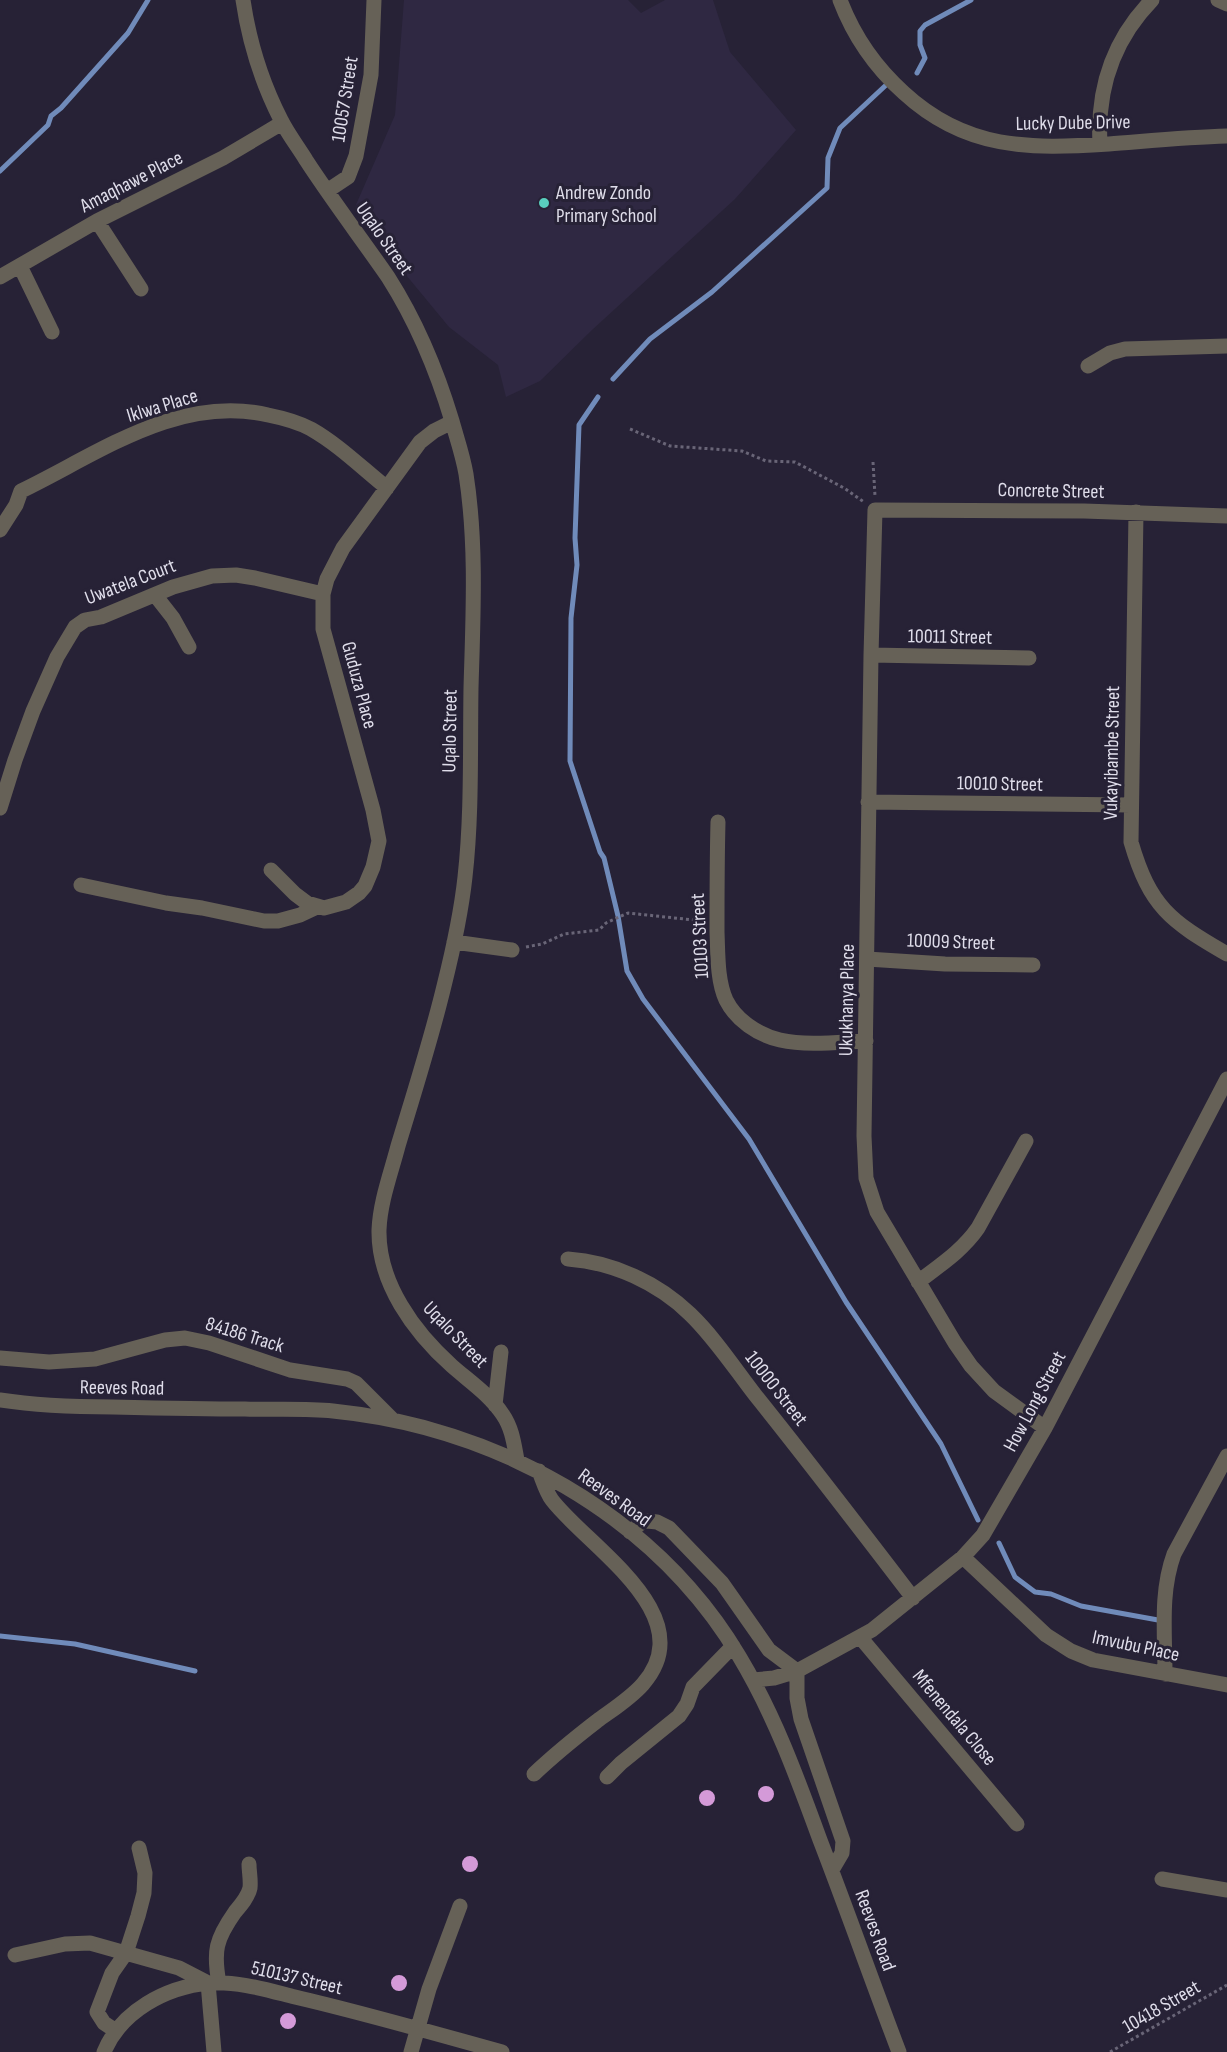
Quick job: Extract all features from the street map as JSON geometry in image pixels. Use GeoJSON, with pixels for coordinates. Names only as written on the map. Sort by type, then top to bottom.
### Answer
{"type":"FeatureCollection","features":[{"type":"Feature","properties":{"kind":"street","name":"Uqalo Street"},"geometry":{"type":"LineString","coordinates":[[243,0],[251,40],[261,72],[282,123],[388,278],[418,330],[445,396],[466,471],[472,529],[473,581],[467,844],[462,902],[443,989],[388,1177],[379,1229],[382,1260],[404,1310],[420,1333],[449,1364],[495,1405],[507,1422],[517,1460]]}},
{"type":"Feature","properties":{"kind":"street","name":"10057 Street"},"geometry":{"type":"LineString","coordinates":[[327,191],[348,177],[356,156],[371,75],[374,0]]}},
{"type":"Feature","properties":{"kind":"street","name":"Lucky Dube Drive"},"geometry":{"type":"LineString","coordinates":[[840,0],[848,22],[877,66],[916,104],[949,125],[980,137],[1014,145],[1063,147],[1227,136]]}},
{"type":"Feature","properties":{"kind":"street"},"geometry":{"type":"LineString","coordinates":[[1100,144],[1100,108],[1113,58],[1131,24],[1152,0]]}},
{"type":"Feature","properties":{"kind":"street"},"geometry":{"type":"LineString","coordinates":[[1218,0],[1227,4]]}},
{"type":"Feature","properties":{"kind":"street","name":"Amaqhawe Place"},"geometry":{"type":"LineString","coordinates":[[0,277],[97,221],[223,158],[282,123]]}},
{"type":"Feature","properties":{"kind":"street"},"geometry":{"type":"LineString","coordinates":[[97,221],[141,289]]}},
{"type":"Feature","properties":{"kind":"street"},"geometry":{"type":"LineString","coordinates":[[20,266],[52,332]]}},
{"type":"Feature","properties":{"kind":"street"},"geometry":{"type":"LineString","coordinates":[[1088,366],[1110,353],[1125,349],[1227,346]]}},
{"type":"Feature","properties":{"kind":"street","name":"Iklwa Place"},"geometry":{"type":"LineString","coordinates":[[0,530],[16,505],[21,491],[113,443],[189,414],[209,411],[256,412],[300,424],[335,446],[387,488]]}},
{"type":"Feature","properties":{"kind":"street","name":"Guduza Place"},"geometry":{"type":"LineString","coordinates":[[317,907],[334,906],[359,893],[370,875],[379,841],[373,810],[323,629],[323,594],[327,579],[343,548],[420,442],[434,431],[452,422]]}},
{"type":"Feature","properties":{"kind":"street","name":"Concrete Street"},"geometry":{"type":"LineString","coordinates":[[875,510],[1136,512],[1227,516]]}},
{"type":"Feature","properties":{"kind":"street","name":"Ukukhanya Place"},"geometry":{"type":"LineString","coordinates":[[875,510],[868,802],[864,1136],[866,1178],[877,1212],[955,1343],[994,1391],[1045,1428]]}},
{"type":"Feature","properties":{"kind":"street","name":"Vukayibambe Street"},"geometry":{"type":"LineString","coordinates":[[1136,512],[1131,842],[1150,892],[1160,906],[1186,929],[1227,954]]}},
{"type":"Feature","properties":{"kind":"street","name":"Uwatela Court"},"geometry":{"type":"LineString","coordinates":[[0,808],[33,711],[57,657],[75,627],[85,620],[101,617],[195,579],[212,576],[236,575],[255,578],[323,594]]}},
{"type":"Feature","properties":{"kind":"street"},"geometry":{"type":"LineString","coordinates":[[155,595],[173,618],[189,647]]}},
{"type":"Feature","properties":{"kind":"street","name":"10011 Street"},"geometry":{"type":"LineString","coordinates":[[871,655],[1029,658]]}},
{"type":"Feature","properties":{"kind":"street","name":"10010 Street"},"geometry":{"type":"LineString","coordinates":[[868,802],[1131,805]]}},
{"type":"Feature","properties":{"kind":"street","name":"10103 Street"},"geometry":{"type":"LineString","coordinates":[[718,822],[718,955],[726,999],[742,1021],[768,1036],[782,1040],[866,1041]]}},
{"type":"Feature","properties":{"kind":"street"},"geometry":{"type":"LineString","coordinates":[[271,870],[295,894],[317,907]]}},
{"type":"Feature","properties":{"kind":"street"},"geometry":{"type":"LineString","coordinates":[[81,885],[264,921],[278,921],[317,907]]}},
{"type":"Feature","properties":{"kind":"street"},"geometry":{"type":"LineString","coordinates":[[454,942],[512,950]]}},
{"type":"Feature","properties":{"kind":"street","name":"10009 Street"},"geometry":{"type":"LineString","coordinates":[[867,959],[945,964],[1033,964]]}},
{"type":"Feature","properties":{"kind":"street","name":"How Long Street"},"geometry":{"type":"LineString","coordinates":[[753,1680],[774,1678],[797,1671],[860,1638],[963,1557],[991,1524],[1045,1428],[1227,1080]]}},
{"type":"Feature","properties":{"kind":"street"},"geometry":{"type":"LineString","coordinates":[[918,1281],[957,1253],[969,1241],[1026,1141]]}},
{"type":"Feature","properties":{"kind":"street","name":"10000 Street"},"geometry":{"type":"LineString","coordinates":[[568,1259],[606,1265],[628,1273],[690,1314],[764,1405],[913,1598]]}},
{"type":"Feature","properties":{"kind":"street","name":"84186 Track"},"geometry":{"type":"LineString","coordinates":[[0,1358],[49,1362],[95,1359],[165,1340],[196,1340],[290,1370],[347,1379],[356,1383],[392,1419]]}},
{"type":"Feature","properties":{"kind":"street"},"geometry":{"type":"LineString","coordinates":[[495,1405],[501,1352]]}},
{"type":"Feature","properties":{"kind":"street","name":"Reeves Road"},"geometry":{"type":"LineString","coordinates":[[0,1400],[63,1407],[331,1411],[392,1419],[449,1434],[517,1460],[589,1502],[630,1532],[673,1571],[697,1598],[733,1646],[753,1680],[778,1732],[899,2052]]}},
{"type":"Feature","properties":{"kind":"street"},"geometry":{"type":"LineString","coordinates":[[1165,1674],[1164,1600],[1168,1569],[1227,1456]]}},
{"type":"Feature","properties":{"kind":"street"},"geometry":{"type":"LineString","coordinates":[[534,1774],[565,1746],[643,1685],[655,1667],[660,1643],[660,1634],[650,1608],[627,1575],[554,1502],[539,1472]]}},
{"type":"Feature","properties":{"kind":"street"},"geometry":{"type":"LineString","coordinates":[[630,1532],[642,1522],[647,1521],[657,1522],[669,1528],[722,1583],[769,1650],[797,1671],[797,1698],[801,1719],[843,1841],[842,1853],[832,1870]]}},
{"type":"Feature","properties":{"kind":"street","name":"Imvubu Place"},"geometry":{"type":"LineString","coordinates":[[963,1557],[1046,1635],[1071,1651],[1093,1660],[1227,1685]]}},
{"type":"Feature","properties":{"kind":"street","name":"Mfenendala Close"},"geometry":{"type":"LineString","coordinates":[[860,1638],[1017,1824]]}},
{"type":"Feature","properties":{"kind":"street"},"geometry":{"type":"LineString","coordinates":[[607,1778],[621,1763],[679,1716],[687,1704],[693,1687],[733,1646]]}},
{"type":"Feature","properties":{"kind":"street"},"geometry":{"type":"LineString","coordinates":[[116,2031],[104,2023],[97,2012],[112,1973],[126,1953],[144,1893],[145,1874],[139,1848]]}},
{"type":"Feature","properties":{"kind":"street"},"geometry":{"type":"LineString","coordinates":[[214,2052],[214,1983],[217,1946],[226,1925],[247,1897],[250,1887],[249,1864]]}},
{"type":"Feature","properties":{"kind":"street"},"geometry":{"type":"LineString","coordinates":[[1162,1879],[1227,1890]]}},
{"type":"Feature","properties":{"kind":"street"},"geometry":{"type":"LineString","coordinates":[[411,2052],[429,1989],[460,1906]]}},
{"type":"Feature","properties":{"kind":"street"},"geometry":{"type":"LineString","coordinates":[[15,1955],[65,1944],[90,1943],[179,1968],[214,1983]]}},
{"type":"Feature","properties":{"kind":"street","name":"510137 Street"},"geometry":{"type":"LineString","coordinates":[[104,2052],[116,2031],[128,2017],[146,2004],[177,1990],[214,1983],[261,1989],[502,2052]]}},
{"type":"Feature","properties":{"kind":"path"},"geometry":{"type":"LineString","coordinates":[[630,429],[670,446],[742,451],[766,461],[795,462],[844,488],[875,510]]}},
{"type":"Feature","properties":{"kind":"path"},"geometry":{"type":"LineString","coordinates":[[873,462],[875,510]]}},
{"type":"Feature","properties":{"kind":"path"},"geometry":{"type":"LineString","coordinates":[[512,950],[542,944],[564,934],[599,930],[606,923],[628,913],[717,922]]}},
{"type":"Feature","properties":{"kind":"path","name":"10418 Street"},"geometry":{"type":"LineString","coordinates":[[1110,2052],[1227,1985]]}},
{"type":"Feature","properties":{"kind":"shaded area","name":"Andrew Zondo Primary School"},"geometry":{"type":"Polygon","coordinates":[[[404,0],[628,0],[641,13],[665,0],[713,0],[730,52],[796,130],[735,199],[592,330],[540,381],[506,397],[498,365],[449,327],[373,235],[355,207],[395,115],[404,0]]]}},
{"type":"Feature","properties":{"kind":"building"},"geometry":{"type":"Polygon","coordinates":[[[763,1786],[769,1786],[774,1794],[772,1800],[763,1802],[758,1797],[758,1791],[763,1786]]]}},
{"type":"Feature","properties":{"kind":"building"},"geometry":{"type":"Polygon","coordinates":[[[704,1790],[710,1790],[715,1798],[713,1804],[704,1806],[699,1801],[699,1795],[704,1790]]]}},
{"type":"Feature","properties":{"kind":"building"},"geometry":{"type":"Polygon","coordinates":[[[467,1856],[473,1856],[478,1864],[476,1870],[467,1872],[462,1867],[462,1861],[467,1856]]]}},
{"type":"Feature","properties":{"kind":"building"},"geometry":{"type":"Polygon","coordinates":[[[396,1975],[402,1975],[407,1983],[405,1989],[396,1991],[391,1986],[391,1980],[396,1975]]]}},
{"type":"Feature","properties":{"kind":"building"},"geometry":{"type":"Polygon","coordinates":[[[285,2013],[291,2013],[296,2021],[294,2027],[285,2029],[280,2024],[280,2018],[285,2013]]]}},
{"type":"Feature","properties":{"kind":"waterway"},"geometry":{"type":"LineString","coordinates":[[0,171],[48,125],[51,116],[61,108],[128,33],[148,0]]}},
{"type":"Feature","properties":{"kind":"waterway"},"geometry":{"type":"LineString","coordinates":[[917,73],[925,58],[920,45],[920,31],[925,25],[971,0]]}},
{"type":"Feature","properties":{"kind":"waterway"},"geometry":{"type":"LineString","coordinates":[[613,379],[650,339],[712,292],[827,188],[828,158],[840,128],[885,86]]}},
{"type":"Feature","properties":{"kind":"waterway"},"geometry":{"type":"LineString","coordinates":[[598,397],[579,425],[575,538],[577,565],[571,618],[570,761],[604,858],[618,916],[627,971],[643,999],[749,1139],[846,1302],[941,1444],[978,1520]]}},
{"type":"Feature","properties":{"kind":"waterway"},"geometry":{"type":"LineString","coordinates":[[999,1543],[1015,1577],[1035,1592],[1051,1594],[1081,1606],[1158,1620]]}},
{"type":"Feature","properties":{"kind":"waterway"},"geometry":{"type":"LineString","coordinates":[[0,1636],[75,1644],[195,1671]]}},
{"type":"Feature","properties":{"kind":"place","name":"Andrew Zondo Primary School"},"geometry":{"type":"Point","coordinates":[544,203]}}]}
